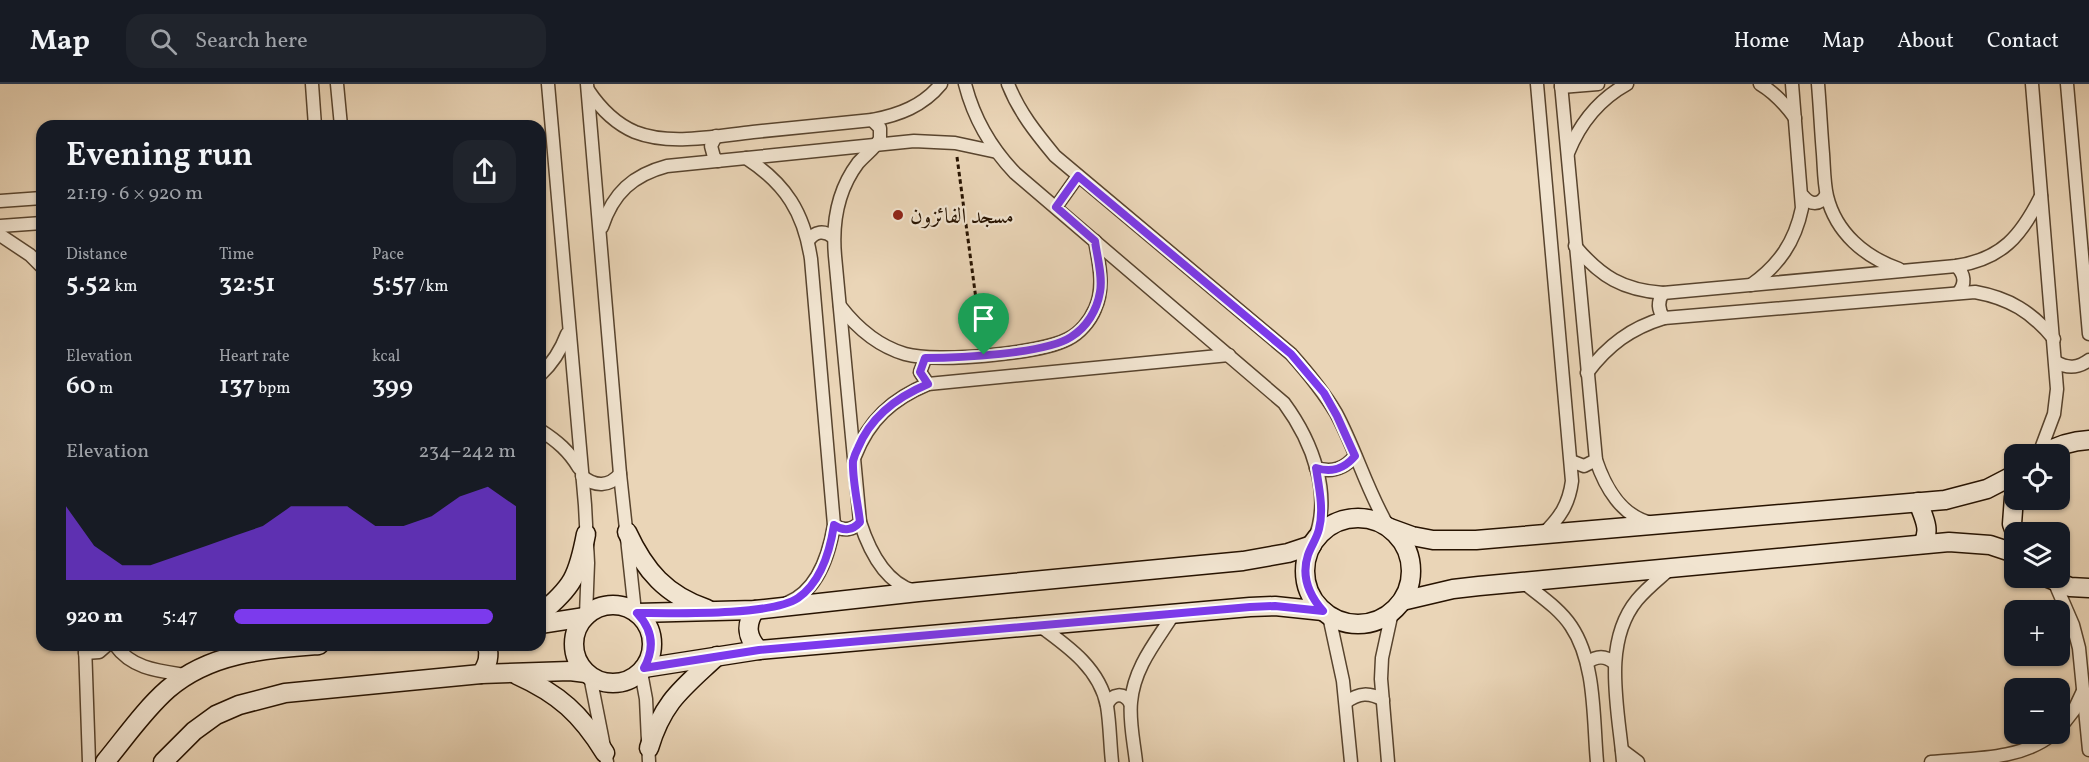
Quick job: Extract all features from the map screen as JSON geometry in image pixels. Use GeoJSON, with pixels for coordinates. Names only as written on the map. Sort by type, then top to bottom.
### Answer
{"type":"FeatureCollection","features":[{"type":"Feature","properties":{"kind":"street"},"geometry":{"type":"LineString","coordinates":[[312,84],[315,120]]}},
{"type":"Feature","properties":{"kind":"street"},"geometry":{"type":"LineString","coordinates":[[338,84],[341,120]]}},
{"type":"Feature","properties":{"kind":"street"},"geometry":{"type":"LineString","coordinates":[[548,84],[586,534],[588,591],[585,616],[576,632],[574,650],[576,659],[588,675],[606,757]]}},
{"type":"Feature","properties":{"kind":"street"},"geometry":{"type":"LineString","coordinates":[[587,86],[599,106],[615,121],[635,132],[656,137],[717,136],[895,116],[916,106],[941,84]]}},
{"type":"Feature","properties":{"kind":"street"},"geometry":{"type":"LineString","coordinates":[[965,84],[978,122],[996,152],[1015,173],[1284,403],[1298,422],[1309,445],[1316,468],[1321,509],[1320,528],[1305,567],[1306,580],[1312,596],[1326,613],[1339,621],[1372,623],[1397,607],[1453,589],[1922,544],[1969,542],[2004,550]]}},
{"type":"Feature","properties":{"kind":"street"},"geometry":{"type":"LineString","coordinates":[[1008,84],[1014,100],[1032,130],[1055,156],[1291,354],[1324,393],[1337,416],[1378,509],[1407,549],[1411,562],[1408,589],[1397,607],[1382,658],[1381,679],[1388,762]]}},
{"type":"Feature","properties":{"kind":"street"},"geometry":{"type":"LineString","coordinates":[[1537,84],[1571,461],[1570,496],[1563,512],[1543,535]]}},
{"type":"Feature","properties":{"kind":"street"},"geometry":{"type":"LineString","coordinates":[[1598,84],[1561,86],[1596,460],[1608,487],[1627,510],[1644,521],[1662,525]]}},
{"type":"Feature","properties":{"kind":"street"},"geometry":{"type":"LineString","coordinates":[[1567,154],[1586,119],[1599,104],[1627,84]]}},
{"type":"Feature","properties":{"kind":"street"},"geometry":{"type":"LineString","coordinates":[[1760,84],[1784,102],[1795,118]]}},
{"type":"Feature","properties":{"kind":"street"},"geometry":{"type":"LineString","coordinates":[[1751,285],[1767,274],[1780,260],[1791,243],[1798,225],[1803,196],[1792,84]]}},
{"type":"Feature","properties":{"kind":"street"},"geometry":{"type":"LineString","coordinates":[[1818,84],[1826,195],[1834,215],[1846,235],[1863,252],[1883,264],[1906,271]]}},
{"type":"Feature","properties":{"kind":"street"},"geometry":{"type":"LineString","coordinates":[[2032,84],[2057,389],[2054,414],[2044,444]]}},
{"type":"Feature","properties":{"kind":"street"},"geometry":{"type":"LineString","coordinates":[[2067,84],[2089,334]]}},
{"type":"Feature","properties":{"kind":"street"},"geometry":{"type":"LineString","coordinates":[[587,86],[620,474],[636,613]]}},
{"type":"Feature","properties":{"kind":"street"},"geometry":{"type":"LineString","coordinates":[[872,120],[881,132],[880,139],[848,177],[840,196],[833,237],[853,460],[860,522],[866,541],[875,559],[888,574],[903,587],[918,592]]}},
{"type":"Feature","properties":{"kind":"street"},"geometry":{"type":"LineString","coordinates":[[717,136],[711,146],[714,157],[718,161]]}},
{"type":"Feature","properties":{"kind":"street"},"geometry":{"type":"LineString","coordinates":[[600,234],[606,214],[616,197],[631,182],[648,171],[667,166],[914,141],[956,143],[996,152]]}},
{"type":"Feature","properties":{"kind":"street"},"geometry":{"type":"LineString","coordinates":[[746,158],[768,174],[786,193],[796,208],[808,241],[834,525],[831,546],[812,584],[797,599],[778,606]]}},
{"type":"Feature","properties":{"kind":"street"},"geometry":{"type":"LineString","coordinates":[[1056,207],[1078,176]]}},
{"type":"Feature","properties":{"kind":"street"},"geometry":{"type":"LineString","coordinates":[[1803,196],[1810,203],[1815,204],[1824,200],[1826,195]]}},
{"type":"Feature","properties":{"kind":"street"},"geometry":{"type":"LineString","coordinates":[[1575,246],[1588,262],[1604,275],[1622,285],[1641,291],[1663,293],[1956,266],[1990,257],[2007,246],[2021,231],[2042,196]]}},
{"type":"Feature","properties":{"kind":"street"},"geometry":{"type":"LineString","coordinates":[[0,201],[36,198]]}},
{"type":"Feature","properties":{"kind":"street"},"geometry":{"type":"LineString","coordinates":[[0,226],[36,223]]}},
{"type":"Feature","properties":{"kind":"street"},"geometry":{"type":"LineString","coordinates":[[808,241],[820,232],[833,237]]}},
{"type":"Feature","properties":{"kind":"street"},"geometry":{"type":"LineString","coordinates":[[0,235],[36,261]]}},
{"type":"Feature","properties":{"kind":"street"},"geometry":{"type":"LineString","coordinates":[[840,306],[868,336],[886,347],[925,358],[984,355],[1052,346],[1070,338],[1086,325],[1096,308],[1101,289],[1095,241]]}},
{"type":"Feature","properties":{"kind":"street"},"geometry":{"type":"LineString","coordinates":[[1956,266],[1964,279],[1958,293]]}},
{"type":"Feature","properties":{"kind":"street"},"geometry":{"type":"LineString","coordinates":[[1587,373],[1612,343],[1628,332],[1664,318],[1958,293],[1975,292],[1994,295],[2011,302],[2028,311],[2054,339]]}},
{"type":"Feature","properties":{"kind":"street"},"geometry":{"type":"LineString","coordinates":[[1663,293],[1659,298],[1659,309],[1664,318]]}},
{"type":"Feature","properties":{"kind":"street"},"geometry":{"type":"LineString","coordinates":[[546,369],[561,349],[569,330]]}},
{"type":"Feature","properties":{"kind":"street"},"geometry":{"type":"LineString","coordinates":[[853,460],[861,440],[874,421],[898,399],[928,384],[1229,355]]}},
{"type":"Feature","properties":{"kind":"street"},"geometry":{"type":"LineString","coordinates":[[925,358],[920,372],[928,384]]}},
{"type":"Feature","properties":{"kind":"street"},"geometry":{"type":"LineString","coordinates":[[2056,362],[2069,367],[2089,360]]}},
{"type":"Feature","properties":{"kind":"street"},"geometry":{"type":"LineString","coordinates":[[546,434],[571,454],[588,481],[602,485],[609,483],[620,474]]}},
{"type":"Feature","properties":{"kind":"street"},"geometry":{"type":"LineString","coordinates":[[2063,444],[2089,440]]}},
{"type":"Feature","properties":{"kind":"street"},"geometry":{"type":"LineString","coordinates":[[1316,468],[1325,471],[1342,468],[1355,456]]}},
{"type":"Feature","properties":{"kind":"street"},"geometry":{"type":"LineString","coordinates":[[1571,461],[1584,465],[1596,460]]}},
{"type":"Feature","properties":{"kind":"street"},"geometry":{"type":"LineString","coordinates":[[636,613],[755,610],[1243,561],[1288,553],[1312,544],[1328,527],[1348,518],[1376,521],[1413,536],[1454,541],[1918,502],[1966,495],[1987,489],[2004,480]]}},
{"type":"Feature","properties":{"kind":"street"},"geometry":{"type":"LineString","coordinates":[[1918,502],[1927,527],[1926,539],[1922,544]]}},
{"type":"Feature","properties":{"kind":"street"},"geometry":{"type":"LineString","coordinates":[[834,525],[848,530],[860,522]]}},
{"type":"Feature","properties":{"kind":"street"},"geometry":{"type":"LineString","coordinates":[[627,532],[637,555],[670,591],[691,603],[715,611]]}},
{"type":"Feature","properties":{"kind":"street"},"geometry":{"type":"LineString","coordinates":[[546,610],[564,594],[580,566],[586,534]]}},
{"type":"Feature","properties":{"kind":"street"},"geometry":{"type":"LineString","coordinates":[[1638,762],[1623,756],[1614,663],[1617,641],[1625,620],[1637,601],[1671,568]]}},
{"type":"Feature","properties":{"kind":"street"},"geometry":{"type":"LineString","coordinates":[[1523,582],[1558,610],[1571,626],[1581,644],[1587,663],[1597,762]]}},
{"type":"Feature","properties":{"kind":"street"},"geometry":{"type":"LineString","coordinates":[[2070,587],[2089,588]]}},
{"type":"Feature","properties":{"kind":"street"},"geometry":{"type":"LineString","coordinates":[[2056,588],[2073,625],[2085,669],[2083,690],[2089,750]]}},
{"type":"Feature","properties":{"kind":"street"},"geometry":{"type":"LineString","coordinates":[[163,762],[194,731],[216,715],[261,698],[285,693],[481,674],[570,671],[607,683],[616,683],[633,677],[642,670],[649,659],[651,639],[649,629],[636,613],[628,608],[610,605],[585,616],[546,623]]}},
{"type":"Feature","properties":{"kind":"street"},"geometry":{"type":"LineString","coordinates":[[642,670],[759,650],[1275,606],[1326,613]]}},
{"type":"Feature","properties":{"kind":"street"},"geometry":{"type":"LineString","coordinates":[[755,610],[748,627],[749,636],[759,650]]}},
{"type":"Feature","properties":{"kind":"street"},"geometry":{"type":"LineString","coordinates":[[1326,613],[1346,702],[1351,762]]}},
{"type":"Feature","properties":{"kind":"street"},"geometry":{"type":"LineString","coordinates":[[1136,762],[1130,703],[1140,666],[1173,615]]}},
{"type":"Feature","properties":{"kind":"street"},"geometry":{"type":"LineString","coordinates":[[1040,626],[1076,653],[1100,686],[1107,705],[1112,762]]}},
{"type":"Feature","properties":{"kind":"street"},"geometry":{"type":"LineString","coordinates":[[85,651],[89,762]]}},
{"type":"Feature","properties":{"kind":"street"},"geometry":{"type":"LineString","coordinates":[[120,651],[134,663],[147,668],[186,675]]}},
{"type":"Feature","properties":{"kind":"street"},"geometry":{"type":"LineString","coordinates":[[105,762],[151,707],[186,675],[225,658],[256,651]]}},
{"type":"Feature","properties":{"kind":"street"},"geometry":{"type":"LineString","coordinates":[[481,674],[487,666],[488,651]]}},
{"type":"Feature","properties":{"kind":"street"},"geometry":{"type":"LineString","coordinates":[[649,755],[656,726],[666,706],[681,688],[717,656]]}},
{"type":"Feature","properties":{"kind":"street"},"geometry":{"type":"LineString","coordinates":[[1587,663],[1601,657],[1614,663]]}},
{"type":"Feature","properties":{"kind":"street"},"geometry":{"type":"LineString","coordinates":[[642,670],[649,755]]}},
{"type":"Feature","properties":{"kind":"street"},"geometry":{"type":"LineString","coordinates":[[513,673],[541,686],[567,704],[589,726],[606,757]]}},
{"type":"Feature","properties":{"kind":"street"},"geometry":{"type":"LineString","coordinates":[[2070,715],[2083,690]]}},
{"type":"Feature","properties":{"kind":"street"},"geometry":{"type":"LineString","coordinates":[[1346,702],[1354,696],[1364,694],[1374,695],[1383,700]]}},
{"type":"Feature","properties":{"kind":"street"},"geometry":{"type":"LineString","coordinates":[[1107,705],[1111,698],[1118,695],[1126,697],[1130,703]]}},
{"type":"Feature","properties":{"kind":"street"},"geometry":{"type":"LineString","coordinates":[[1931,762],[2004,759],[2037,744]]}},
{"type":"Feature","properties":{"kind":"path"},"geometry":{"type":"LineString","coordinates":[[956,143],[984,355]]}},
{"type":"Feature","properties":{"kind":"place","name":"مسجد الفائزون"},"geometry":{"type":"Point","coordinates":[898,215]}},
{"type":"Feature","properties":{"kind":"route"},"geometry":{"type":"LineString","coordinates":[[1078,176],[1291,354],[1324,393],[1337,416],[1355,456],[1342,468],[1325,471],[1316,468],[1320,489],[1320,528],[1307,556],[1305,567],[1309,591],[1323,611],[1275,606],[1250,607],[759,650],[644,668],[649,659],[651,639],[649,629],[637,613],[755,610],[778,606],[797,599],[812,584],[823,566],[831,546],[834,525],[848,530],[860,522],[853,460],[861,440],[874,421],[889,405],[928,384],[921,377],[920,372],[925,358],[984,355],[1052,346],[1070,338],[1086,325],[1096,308],[1101,289],[1095,241],[1056,207],[1078,176]]}}]}
